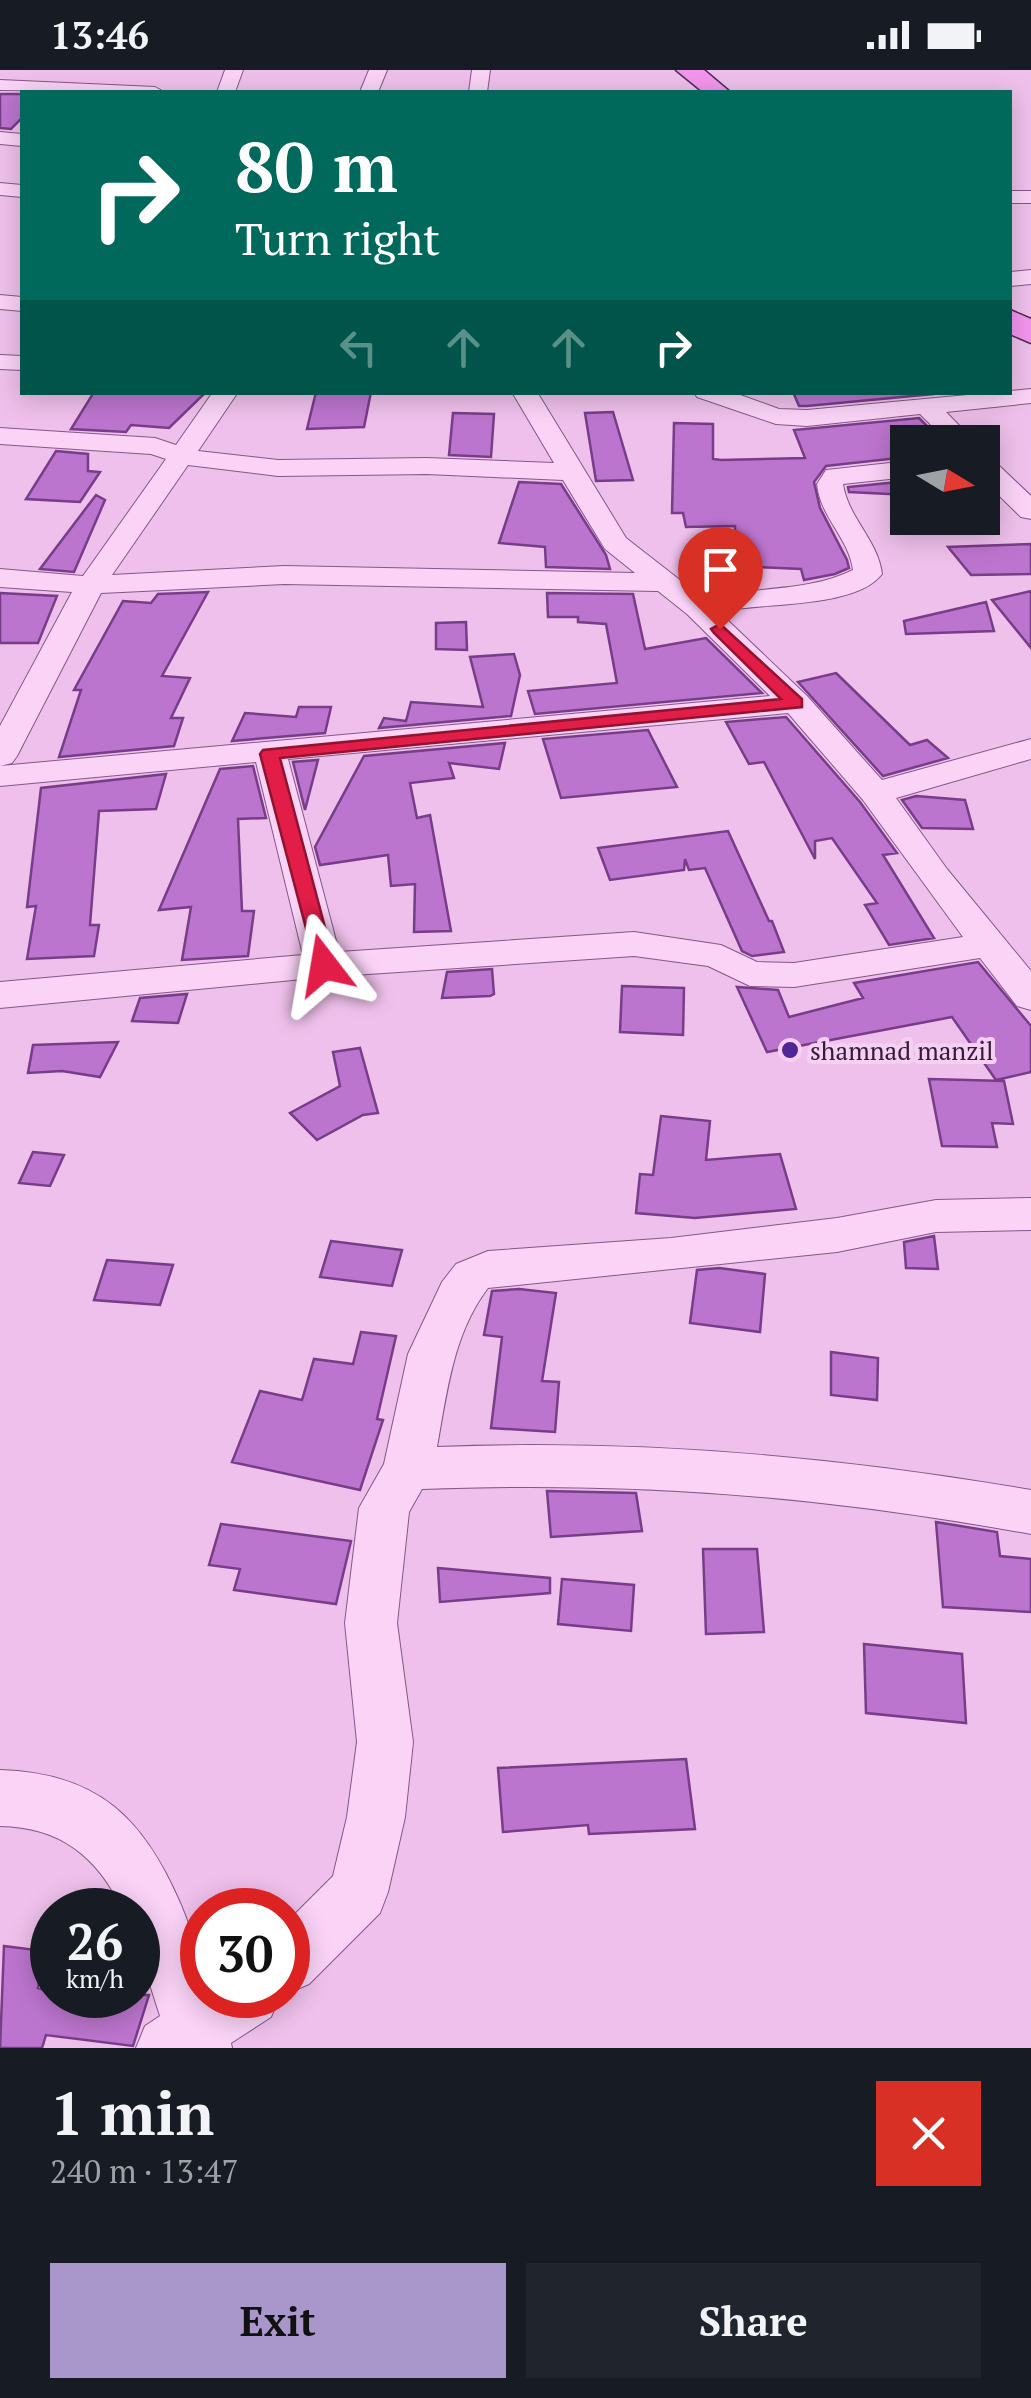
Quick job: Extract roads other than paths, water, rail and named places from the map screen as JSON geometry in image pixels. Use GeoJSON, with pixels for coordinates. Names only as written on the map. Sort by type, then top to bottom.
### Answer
{"type":"FeatureCollection","features":[{"type":"Feature","properties":{"kind":"main road"},"geometry":{"type":"LineString","coordinates":[[688,70],[715,90]]}},
{"type":"Feature","properties":{"kind":"street"},"geometry":{"type":"LineString","coordinates":[[0,85],[94,90]]}},
{"type":"Feature","properties":{"kind":"street"},"geometry":{"type":"LineString","coordinates":[[0,756],[57,642],[92,585],[224,395]]}},
{"type":"Feature","properties":{"kind":"street"},"geometry":{"type":"LineString","coordinates":[[526,395],[615,543],[698,608],[796,703],[875,793],[1031,997]]}},
{"type":"Feature","properties":{"kind":"street"},"geometry":{"type":"LineString","coordinates":[[716,395],[791,418],[1031,396]]}},
{"type":"Feature","properties":{"kind":"street"},"geometry":{"type":"LineString","coordinates":[[927,406],[945,425]]}},
{"type":"Feature","properties":{"kind":"street"},"geometry":{"type":"LineString","coordinates":[[0,436],[155,446],[178,458],[303,468],[466,467],[570,472]]}},
{"type":"Feature","properties":{"kind":"street"},"geometry":{"type":"LineString","coordinates":[[698,608],[741,598],[841,588],[868,574],[868,559],[838,512],[830,484],[835,476],[852,471],[890,470]]}},
{"type":"Feature","properties":{"kind":"street"},"geometry":{"type":"LineString","coordinates":[[1000,481],[1031,511]]}},
{"type":"Feature","properties":{"kind":"street"},"geometry":{"type":"LineString","coordinates":[[0,578],[92,585],[284,575],[660,582]]}},
{"type":"Feature","properties":{"kind":"street"},"geometry":{"type":"LineString","coordinates":[[0,776],[796,703]]}},
{"type":"Feature","properties":{"kind":"street"},"geometry":{"type":"LineString","coordinates":[[875,793],[1031,749]]}},
{"type":"Feature","properties":{"kind":"street"},"geometry":{"type":"LineString","coordinates":[[270,754],[324,965]]}},
{"type":"Feature","properties":{"kind":"street"},"geometry":{"type":"LineString","coordinates":[[0,995],[324,965],[634,944],[721,957],[750,974],[794,975],[988,945]]}},
{"type":"Feature","properties":{"kind":"street"},"geometry":{"type":"LineString","coordinates":[[310,1941],[359,1892],[376,1817],[385,1742],[371,1622],[384,1508],[408,1469],[432,1354],[458,1294],[472,1276],[488,1268],[671,1255],[837,1235],[936,1216],[1031,1214]]}},
{"type":"Feature","properties":{"kind":"street"},"geometry":{"type":"LineString","coordinates":[[408,1469],[569,1464],[704,1470],[890,1488],[1031,1512]]}},
{"type":"Feature","properties":{"kind":"street"},"geometry":{"type":"LineString","coordinates":[[0,1798],[24,1798],[108,1836],[137,1874],[188,2042],[219,2018]]}},
{"type":"Feature","properties":{"kind":"place","name":"shamnad manzil"},"geometry":{"type":"Point","coordinates":[790,1050]}}]}
